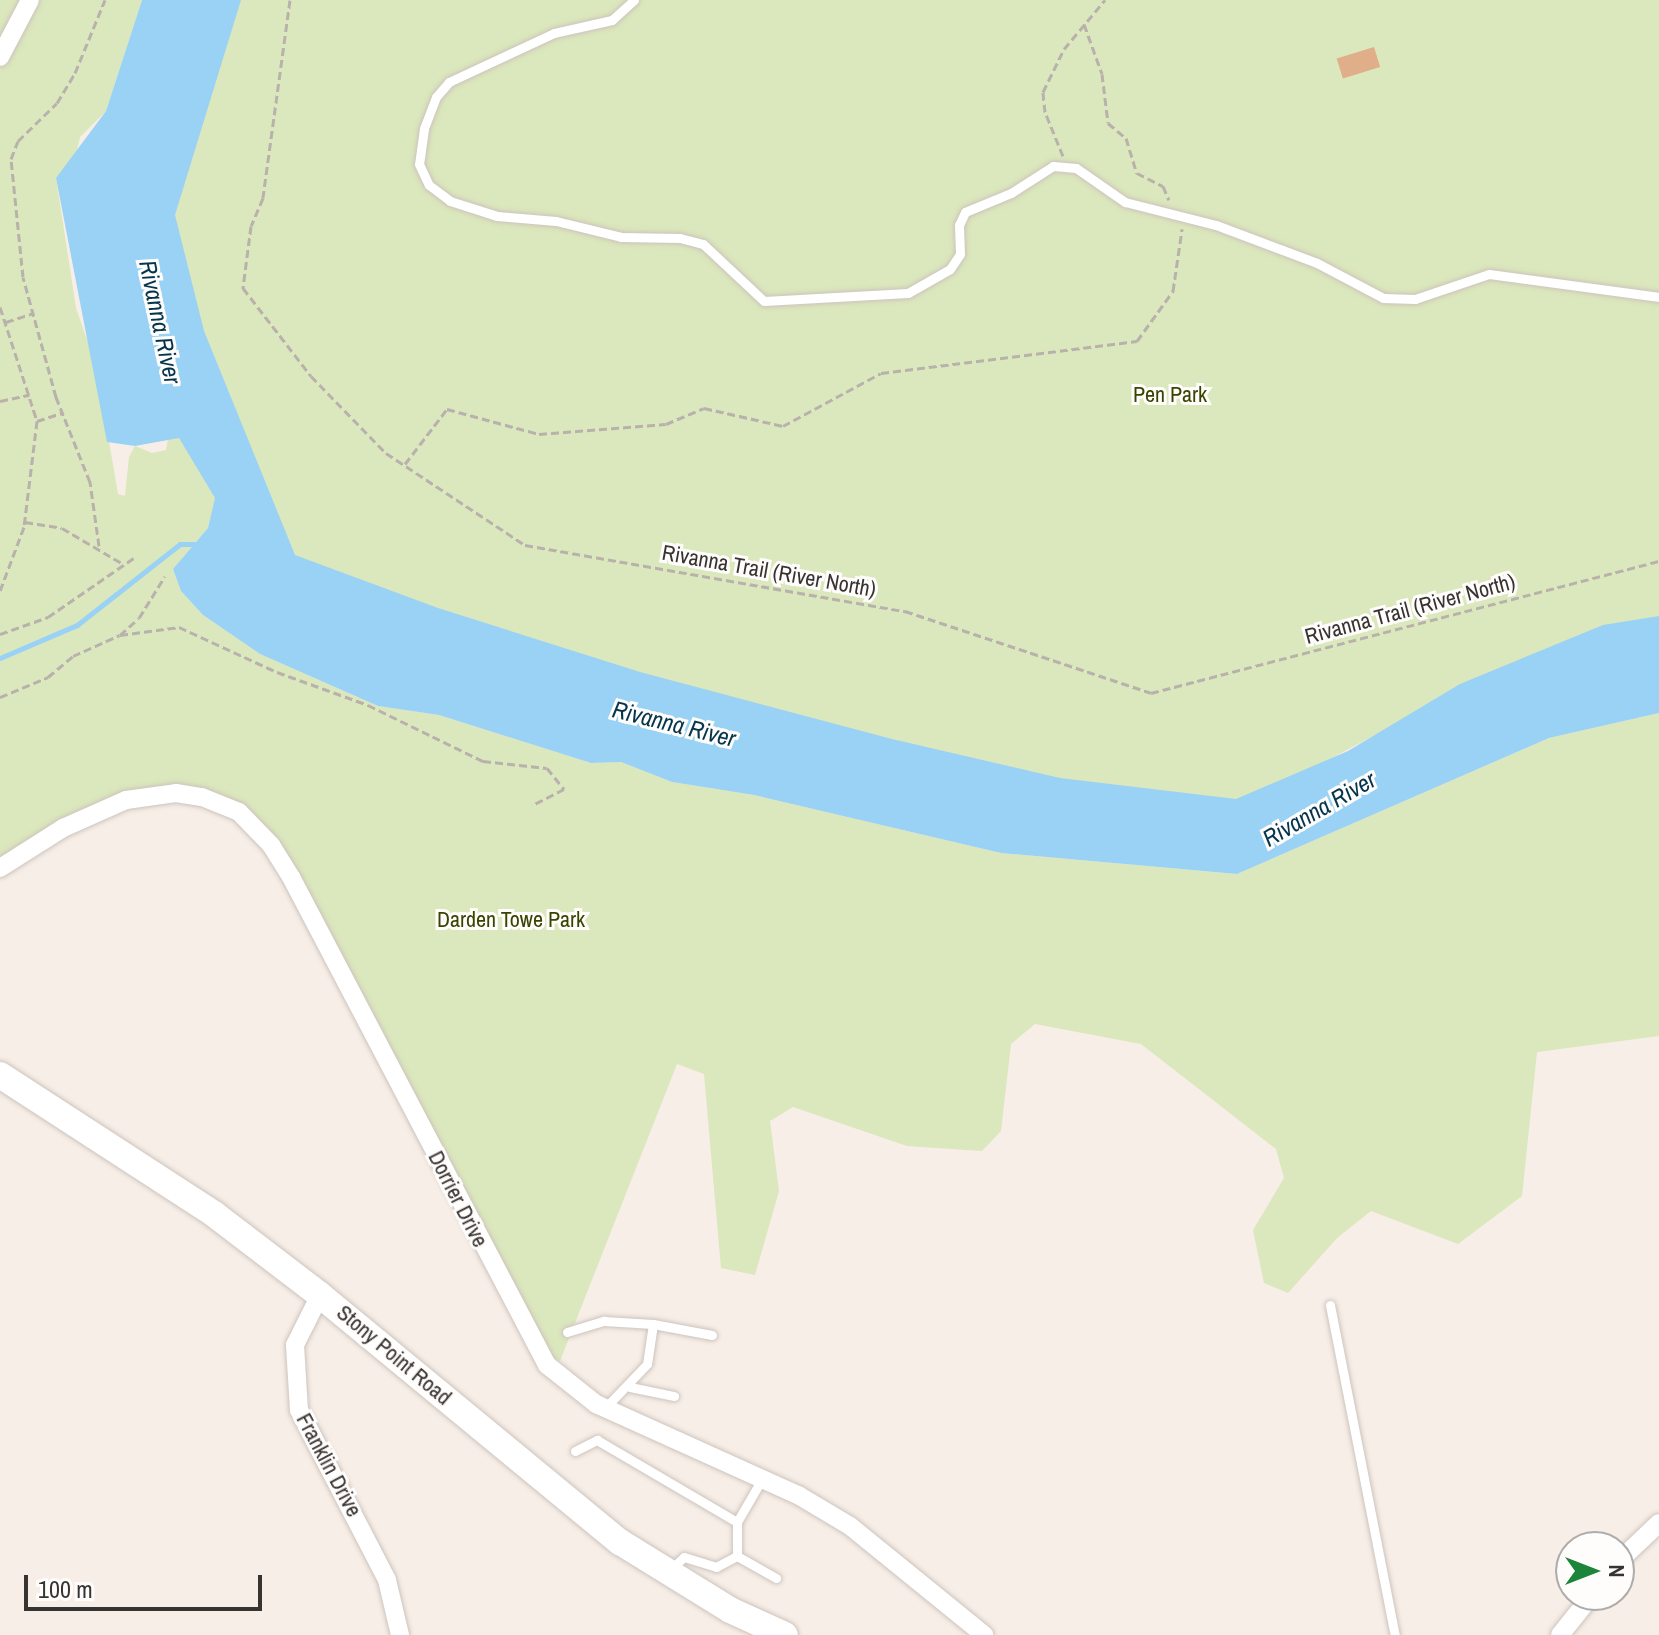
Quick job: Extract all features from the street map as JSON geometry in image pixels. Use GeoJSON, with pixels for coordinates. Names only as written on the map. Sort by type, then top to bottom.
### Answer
{"type":"FeatureCollection","features":[{"type":"Feature","properties":{"kind":"main road","name":"Stony Point Road"},"geometry":{"type":"LineString","coordinates":[[0,1075],[214,1214],[320,1295],[570,1503],[667,1573],[785,1635]]}},
{"type":"Feature","properties":{"kind":"street"},"geometry":{"type":"LineString","coordinates":[[0,57],[30,0]]}},
{"type":"Feature","properties":{"kind":"street","name":"Dorrier Drive"},"geometry":{"type":"LineString","coordinates":[[0,868],[94,812],[152,794],[202,797],[239,812],[254,826],[291,877],[531,1341],[562,1380],[605,1408],[762,1479],[850,1526],[984,1635]]}},
{"type":"Feature","properties":{"kind":"street","name":"Franklin Drive"},"geometry":{"type":"LineString","coordinates":[[320,1295],[295,1345],[299,1410],[378,1559],[400,1635]]}},
{"type":"Feature","properties":{"kind":"street"},"geometry":{"type":"LineString","coordinates":[[1635,1546],[1659,1523]]}},
{"type":"Feature","properties":{"kind":"street"},"geometry":{"type":"LineString","coordinates":[[1560,1635],[1579,1611]]}},
{"type":"Feature","properties":{"kind":"lane"},"geometry":{"type":"LineString","coordinates":[[634,0],[612,20],[554,33],[449,82],[436,97],[424,129],[419,164],[429,185],[450,201],[497,216],[556,221],[621,237],[680,238],[703,244],[764,301],[783,303],[908,293],[950,269],[960,254],[959,225],[965,212],[1011,193],[1053,166],[1071,168],[1125,202],[1175,215],[1317,263],[1383,298],[1415,299],[1489,274],[1659,297]]}},
{"type":"Feature","properties":{"kind":"lane"},"geometry":{"type":"LineString","coordinates":[[1330,1305],[1395,1635]]}},
{"type":"Feature","properties":{"kind":"lane"},"geometry":{"type":"LineString","coordinates":[[567,1332],[604,1321],[653,1324],[712,1335]]}},
{"type":"Feature","properties":{"kind":"lane"},"geometry":{"type":"LineString","coordinates":[[605,1408],[630,1387],[647,1364],[653,1324]]}},
{"type":"Feature","properties":{"kind":"lane"},"geometry":{"type":"LineString","coordinates":[[630,1387],[674,1396]]}},
{"type":"Feature","properties":{"kind":"lane"},"geometry":{"type":"LineString","coordinates":[[575,1451],[597,1440],[737,1522]]}},
{"type":"Feature","properties":{"kind":"lane"},"geometry":{"type":"LineString","coordinates":[[737,1556],[737,1522],[762,1479]]}},
{"type":"Feature","properties":{"kind":"lane"},"geometry":{"type":"LineString","coordinates":[[667,1573],[684,1557],[716,1567],[737,1556]]}},
{"type":"Feature","properties":{"kind":"lane"},"geometry":{"type":"LineString","coordinates":[[737,1556],[776,1578]]}},
{"type":"Feature","properties":{"kind":"path"},"geometry":{"type":"LineString","coordinates":[[99,546],[90,482],[62,413],[18,251],[11,159],[18,141],[57,103],[75,73],[105,0]]}},
{"type":"Feature","properties":{"kind":"path","name":"Rivanna Trail (River North)"},"geometry":{"type":"LineString","coordinates":[[290,0],[263,198],[251,226],[243,288],[320,386],[386,453],[525,545],[905,611],[1151,693],[1659,561]]}},
{"type":"Feature","properties":{"kind":"path"},"geometry":{"type":"LineString","coordinates":[[1071,168],[1052,135],[1043,92],[1064,49],[1105,0]]}},
{"type":"Feature","properties":{"kind":"path"},"geometry":{"type":"LineString","coordinates":[[405,464],[447,409],[539,434],[666,424],[704,408],[783,426],[881,373],[1137,341],[1173,291],[1183,233],[1163,186],[1137,173],[1126,138],[1108,123],[1102,74],[1084,24]]}},
{"type":"Feature","properties":{"kind":"path"},"geometry":{"type":"LineString","coordinates":[[0,307],[37,421],[25,522],[0,591]]}},
{"type":"Feature","properties":{"kind":"path"},"geometry":{"type":"LineString","coordinates":[[6,322],[33,313]]}},
{"type":"Feature","properties":{"kind":"path"},"geometry":{"type":"LineString","coordinates":[[0,401],[29,395]]}},
{"type":"Feature","properties":{"kind":"path"},"geometry":{"type":"LineString","coordinates":[[37,421],[62,413]]}},
{"type":"Feature","properties":{"kind":"path"},"geometry":{"type":"LineString","coordinates":[[25,522],[62,528],[99,546],[123,564]]}},
{"type":"Feature","properties":{"kind":"path"},"geometry":{"type":"LineString","coordinates":[[0,634],[48,617],[134,558]]}},
{"type":"Feature","properties":{"kind":"path"},"geometry":{"type":"LineString","coordinates":[[120,635],[139,618],[165,576]]}},
{"type":"Feature","properties":{"kind":"path"},"geometry":{"type":"LineString","coordinates":[[0,697],[48,677],[73,656],[120,635],[179,627],[277,672],[368,705],[483,761],[547,768],[564,789],[532,805]]}},
{"type":"Feature","properties":{"kind":"green space","name":"Pen Park"},"geometry":{"type":"Polygon","coordinates":[[[0,0],[142,0],[106,111],[80,137],[76,155],[56,178],[76,308],[96,366],[118,494],[125,496],[129,457],[135,446],[152,453],[166,450],[169,434],[181,439],[159,399],[139,275],[150,151],[196,0],[1659,0],[1659,628],[1594,636],[1514,662],[1250,801],[1085,785],[902,752],[347,607],[279,570],[215,500],[208,528],[173,569],[181,591],[203,615],[260,654],[378,706],[439,715],[591,763],[621,762],[672,782],[754,795],[1001,853],[1237,874],[1549,738],[1659,713],[1659,1036],[1537,1052],[1522,1196],[1458,1244],[1371,1211],[1337,1238],[1288,1293],[1264,1283],[1253,1230],[1284,1178],[1276,1149],[1141,1044],[1035,1024],[1011,1044],[1001,1131],[982,1151],[907,1146],[793,1107],[770,1121],[779,1191],[755,1275],[721,1268],[704,1074],[677,1064],[560,1361],[527,1342],[298,892],[268,843],[244,819],[208,803],[171,799],[131,803],[100,812],[0,871],[0,0]]]}},
{"type":"Feature","properties":{"kind":"water","name":"Rivanna River"},"geometry":{"type":"Polygon","coordinates":[[[142,0],[241,0],[175,215],[204,331],[295,555],[438,608],[640,672],[892,739],[1060,778],[1236,799],[1348,751],[1460,684],[1603,625],[1659,616],[1659,713],[1549,738],[1237,874],[1001,853],[754,795],[672,782],[621,762],[591,763],[439,715],[378,706],[260,654],[203,615],[181,591],[173,569],[208,528],[215,498],[179,438],[135,446],[107,442],[56,178],[106,111],[142,0]]]}},
{"type":"Feature","properties":{"kind":"building"},"geometry":{"type":"Polygon","coordinates":[[[1374,47],[1380,67],[1343,78],[1337,58],[1374,47]]]}},
{"type":"Feature","properties":{"kind":"waterway"},"geometry":{"type":"LineString","coordinates":[[0,658],[77,625],[180,544],[199,544]]}},
{"type":"Feature","properties":{"kind":"park label","name":"Darden Towe Park"},"geometry":{"type":"Point","coordinates":[511,920]}}]}
